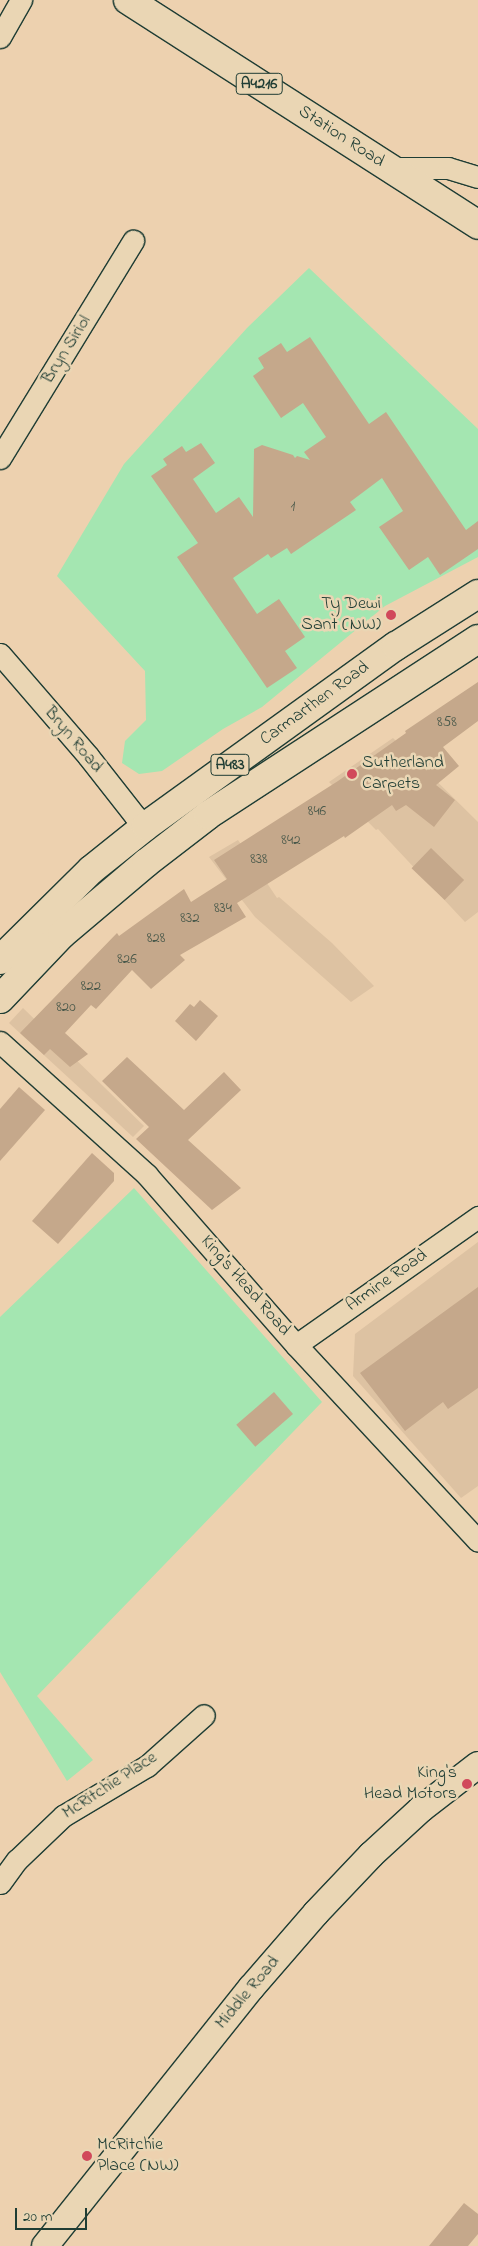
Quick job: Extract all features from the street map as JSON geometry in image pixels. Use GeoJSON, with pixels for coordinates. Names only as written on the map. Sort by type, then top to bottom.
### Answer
{"type":"FeatureCollection","features":[{"type":"Feature","properties":{"kind":"main road","name":"Station Road"},"geometry":{"type":"LineString","coordinates":[[128,0],[478,225]]}},
{"type":"Feature","properties":{"kind":"main road","name":"Carmarthen Road"},"geometry":{"type":"LineString","coordinates":[[0,960],[91,870],[146,826],[396,646],[478,594]]}},
{"type":"Feature","properties":{"kind":"main road","name":"Carmarthen Road"},"geometry":{"type":"LineString","coordinates":[[0,999],[62,934],[146,863],[208,815],[478,639]]}},
{"type":"Feature","properties":{"kind":"street"},"geometry":{"type":"LineString","coordinates":[[0,36],[21,0]]}},
{"type":"Feature","properties":{"kind":"street"},"geometry":{"type":"LineString","coordinates":[[390,168],[448,168],[478,177]]}},
{"type":"Feature","properties":{"kind":"street","name":"Bryn Siriol"},"geometry":{"type":"LineString","coordinates":[[0,458],[133,241]]}},
{"type":"Feature","properties":{"kind":"street","name":"Bryn Road"},"geometry":{"type":"LineString","coordinates":[[0,654],[88,756],[135,816],[146,826]]}},
{"type":"Feature","properties":{"kind":"street","name":"King's Head Road"},"geometry":{"type":"LineString","coordinates":[[0,1042],[147,1174],[296,1345],[478,1541]]}},
{"type":"Feature","properties":{"kind":"street","name":"Armine Road"},"geometry":{"type":"LineString","coordinates":[[296,1345],[478,1217]]}},
{"type":"Feature","properties":{"kind":"street","name":"McRitchie Place"},"geometry":{"type":"LineString","coordinates":[[0,1883],[17,1860],[63,1816],[147,1766],[204,1715]]}},
{"type":"Feature","properties":{"kind":"street","name":"Middle Road"},"geometry":{"type":"LineString","coordinates":[[45,2246],[251,1988],[316,1913],[371,1855],[413,1815],[478,1765]]}},
{"type":"Feature","properties":{"kind":"shaded area"},"geometry":{"type":"Polygon","coordinates":[[[393,738],[478,822],[478,912],[465,922],[378,829],[376,830],[329,782],[393,738]]]}},
{"type":"Feature","properties":{"kind":"shaded area"},"geometry":{"type":"Polygon","coordinates":[[[238,840],[277,898],[279,897],[332,943],[374,986],[351,1002],[255,917],[209,857],[238,840]]]}},
{"type":"Feature","properties":{"kind":"shaded area"},"geometry":{"type":"Polygon","coordinates":[[[23,1008],[144,1126],[133,1137],[9,1023],[23,1008]]]}},
{"type":"Feature","properties":{"kind":"shaded area"},"geometry":{"type":"Polygon","coordinates":[[[478,1242],[478,1486],[461,1498],[353,1376],[355,1334],[478,1242]]]}},
{"type":"Feature","properties":{"kind":"green space"},"geometry":{"type":"Polygon","coordinates":[[[309,268],[478,429],[478,557],[385,606],[262,707],[223,729],[162,771],[139,774],[122,763],[125,741],[146,720],[145,671],[57,576],[124,464],[247,328],[309,268]]]}},
{"type":"Feature","properties":{"kind":"green space"},"geometry":{"type":"Polygon","coordinates":[[[134,1188],[322,1402],[37,1696],[93,1760],[67,1781],[0,1672],[0,1317],[134,1188]]]}},
{"type":"Feature","properties":{"kind":"building"},"geometry":{"type":"Polygon","coordinates":[[[310,337],[369,424],[386,412],[466,530],[478,521],[478,549],[440,575],[428,557],[409,570],[379,527],[403,511],[382,478],[350,502],[356,510],[291,554],[287,548],[271,558],[268,554],[233,578],[257,614],[279,599],[305,637],[285,651],[297,668],[267,688],[177,557],[198,543],[151,476],[167,465],[163,459],[182,446],[186,452],[201,443],[215,463],[193,479],[216,513],[239,497],[253,517],[254,449],[262,445],[293,455],[295,458],[297,456],[310,460],[304,452],[326,437],[303,403],[281,418],[253,376],[264,368],[258,358],[281,343],[287,352],[310,337]]]}},
{"type":"Feature","properties":{"kind":"building"},"geometry":{"type":"Polygon","coordinates":[[[478,682],[478,721],[443,747],[459,766],[436,785],[455,800],[434,827],[406,805],[396,811],[392,805],[345,838],[344,836],[237,903],[246,917],[180,955],[185,960],[151,989],[132,970],[96,1009],[91,1005],[65,1033],[88,1054],[70,1067],[50,1049],[44,1055],[20,1033],[117,933],[119,936],[184,889],[191,902],[227,879],[214,860],[338,781],[406,733],[405,731],[478,682]]]}},
{"type":"Feature","properties":{"kind":"building"},"geometry":{"type":"Polygon","coordinates":[[[431,848],[464,880],[445,900],[412,868],[431,848]]]}},
{"type":"Feature","properties":{"kind":"building"},"geometry":{"type":"Polygon","coordinates":[[[200,1000],[218,1016],[196,1041],[175,1021],[190,1004],[194,1007],[200,1000]]]}},
{"type":"Feature","properties":{"kind":"building"},"geometry":{"type":"Polygon","coordinates":[[[127,1057],[184,1110],[224,1072],[241,1090],[188,1140],[241,1188],[212,1210],[136,1139],[149,1127],[102,1081],[127,1057]]]}},
{"type":"Feature","properties":{"kind":"building"},"geometry":{"type":"Polygon","coordinates":[[[19,1087],[45,1110],[0,1161],[0,1109],[19,1087]]]}},
{"type":"Feature","properties":{"kind":"building"},"geometry":{"type":"Polygon","coordinates":[[[92,1153],[114,1173],[114,1181],[58,1244],[32,1221],[92,1153]]]}},
{"type":"Feature","properties":{"kind":"building"},"geometry":{"type":"Polygon","coordinates":[[[478,1287],[478,1388],[448,1409],[443,1402],[405,1431],[360,1373],[478,1287]]]}},
{"type":"Feature","properties":{"kind":"building"},"geometry":{"type":"Polygon","coordinates":[[[274,1392],[293,1414],[255,1447],[236,1425],[274,1392]]]}},
{"type":"Feature","properties":{"kind":"building"},"geometry":{"type":"Polygon","coordinates":[[[464,2203],[478,2214],[478,2234],[468,2246],[429,2246],[464,2203]]]}},
{"type":"Feature","properties":{"kind":"place","name":"Ty Dewi Sant (NW)"},"geometry":{"type":"Point","coordinates":[391,615]}},
{"type":"Feature","properties":{"kind":"place","name":"Sutherland Carpets"},"geometry":{"type":"Point","coordinates":[352,774]}},
{"type":"Feature","properties":{"kind":"place","name":"King's Head Motors"},"geometry":{"type":"Point","coordinates":[467,1784]}},
{"type":"Feature","properties":{"kind":"place","name":"McRitchie Place (NW)"},"geometry":{"type":"Point","coordinates":[87,2156]}}]}
